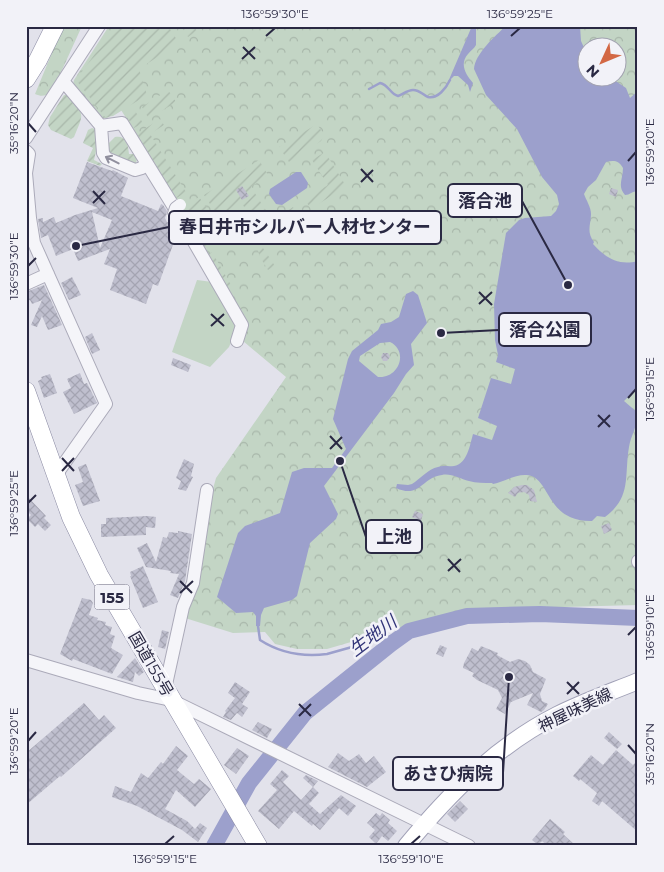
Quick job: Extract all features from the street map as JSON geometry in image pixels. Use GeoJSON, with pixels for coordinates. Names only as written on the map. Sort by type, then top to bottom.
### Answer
{"type":"FeatureCollection","features":[{"type":"Feature","properties":{"kind":"highway"},"geometry":{"type":"LineString","coordinates":[[26,73],[43,26]]}},
{"type":"Feature","properties":{"kind":"highway"},"geometry":{"type":"LineString","coordinates":[[26,79],[55,26]]}},
{"type":"Feature","properties":{"kind":"highway","name":"国道155号"},"geometry":{"type":"LineString","coordinates":[[26,391],[72,517],[99,575],[258,846]]}},
{"type":"Feature","properties":{"kind":"main road","name":"神屋味美線"},"geometry":{"type":"LineString","coordinates":[[406,846],[469,777],[495,755],[557,715],[638,681]]}},
{"type":"Feature","properties":{"kind":"street"},"geometry":{"type":"LineString","coordinates":[[26,138],[99,26]]}},
{"type":"Feature","properties":{"kind":"street"},"geometry":{"type":"LineString","coordinates":[[63,81],[101,126],[103,154],[106,158],[135,170],[142,168],[146,162]]}},
{"type":"Feature","properties":{"kind":"street"},"geometry":{"type":"LineString","coordinates":[[101,126],[122,123],[242,325],[236,341]]}},
{"type":"Feature","properties":{"kind":"street"},"geometry":{"type":"LineString","coordinates":[[26,151],[29,154],[26,173],[34,243],[106,404],[56,475]]}},
{"type":"Feature","properties":{"kind":"street"},"geometry":{"type":"LineString","coordinates":[[174,217],[176,208],[180,205]]}},
{"type":"Feature","properties":{"kind":"street"},"geometry":{"type":"LineString","coordinates":[[26,284],[48,274]]}},
{"type":"Feature","properties":{"kind":"street"},"geometry":{"type":"LineString","coordinates":[[168,694],[183,607],[193,583],[207,490]]}},
{"type":"Feature","properties":{"kind":"street"},"geometry":{"type":"LineString","coordinates":[[26,660],[138,693],[168,694],[266,746],[425,823],[454,843],[469,846]]}},
{"type":"Feature","properties":{"kind":"green space"},"geometry":{"type":"Polygon","coordinates":[[[63,26],[82,26],[52,92],[40,96],[35,94],[63,26]]]}},
{"type":"Feature","properties":{"kind":"green space"},"geometry":{"type":"Polygon","coordinates":[[[109,26],[638,26],[638,552],[632,563],[638,564],[638,605],[492,609],[459,612],[327,649],[297,649],[275,644],[265,632],[233,633],[185,618],[216,478],[286,377],[243,341],[181,210],[121,110],[107,118],[101,118],[73,84],[109,26]]]}},
{"type":"Feature","properties":{"kind":"green space"},"geometry":{"type":"Polygon","coordinates":[[[115,26],[168,26],[179,43],[139,69],[147,95],[113,116],[105,117],[76,80],[115,26]]]}},
{"type":"Feature","properties":{"kind":"green space"},"geometry":{"type":"Polygon","coordinates":[[[181,26],[193,26],[197,31],[188,37],[181,26]]]}},
{"type":"Feature","properties":{"kind":"green space"},"geometry":{"type":"Polygon","coordinates":[[[361,26],[385,26],[368,34],[361,26]]]}},
{"type":"Feature","properties":{"kind":"green space"},"geometry":{"type":"Polygon","coordinates":[[[168,90],[176,102],[149,119],[142,107],[168,90]]]}},
{"type":"Feature","properties":{"kind":"green space"},"geometry":{"type":"Polygon","coordinates":[[[64,95],[68,95],[78,107],[81,115],[74,137],[71,139],[51,130],[48,125],[50,117],[64,95]]]}},
{"type":"Feature","properties":{"kind":"green space"},"geometry":{"type":"Polygon","coordinates":[[[135,111],[143,123],[134,128],[127,117],[135,111]]]}},
{"type":"Feature","properties":{"kind":"green space"},"geometry":{"type":"Polygon","coordinates":[[[160,119],[164,125],[150,134],[186,192],[175,199],[137,134],[160,119]]]}},
{"type":"Feature","properties":{"kind":"green space"},"geometry":{"type":"Polygon","coordinates":[[[317,124],[324,135],[321,141],[289,162],[279,147],[317,124]]]}},
{"type":"Feature","properties":{"kind":"green space"},"geometry":{"type":"Polygon","coordinates":[[[95,129],[99,138],[94,160],[102,164],[100,166],[87,161],[93,148],[83,143],[88,130],[95,129]]]}},
{"type":"Feature","properties":{"kind":"green space"},"geometry":{"type":"Polygon","coordinates":[[[115,137],[122,137],[126,141],[129,154],[134,154],[137,159],[136,163],[133,165],[109,155],[107,145],[115,137]]]}},
{"type":"Feature","properties":{"kind":"green space"},"geometry":{"type":"Polygon","coordinates":[[[325,152],[346,186],[311,209],[305,200],[328,185],[312,160],[325,152]]]}},
{"type":"Feature","properties":{"kind":"green space"},"geometry":{"type":"Polygon","coordinates":[[[259,160],[268,175],[251,187],[267,212],[253,221],[241,202],[236,206],[246,222],[243,225],[232,208],[218,216],[204,195],[259,160]]]}},
{"type":"Feature","properties":{"kind":"green space"},"geometry":{"type":"Polygon","coordinates":[[[199,197],[212,216],[198,226],[210,247],[204,250],[181,209],[199,197]]]}},
{"type":"Feature","properties":{"kind":"green space"},"geometry":{"type":"Polygon","coordinates":[[[293,207],[299,216],[273,232],[268,224],[293,207]]]}},
{"type":"Feature","properties":{"kind":"green space"},"geometry":{"type":"Polygon","coordinates":[[[261,245],[275,266],[268,270],[260,257],[257,247],[261,245]]]}},
{"type":"Feature","properties":{"kind":"green space"},"geometry":{"type":"Polygon","coordinates":[[[212,252],[231,285],[226,288],[207,255],[212,252]]]}},
{"type":"Feature","properties":{"kind":"green space"},"geometry":{"type":"Polygon","coordinates":[[[197,280],[212,282],[237,328],[229,347],[210,367],[172,352],[197,280]]]}},
{"type":"Feature","properties":{"kind":"water"},"geometry":{"type":"Polygon","coordinates":[[[472,26],[476,26],[476,45],[464,62],[466,73],[473,83],[470,92],[468,85],[458,76],[454,76],[448,82],[472,26]]]}},
{"type":"Feature","properties":{"kind":"water"},"geometry":{"type":"Polygon","coordinates":[[[506,26],[580,26],[581,38],[576,38],[576,88],[626,88],[630,98],[638,91],[638,191],[625,195],[621,189],[623,168],[618,162],[611,161],[606,162],[596,180],[588,187],[584,194],[591,211],[590,231],[593,244],[608,257],[618,262],[638,261],[638,387],[624,401],[638,413],[638,417],[629,447],[623,494],[614,509],[605,517],[597,516],[592,521],[565,515],[551,499],[541,483],[527,475],[493,484],[472,482],[452,475],[445,475],[430,479],[410,491],[396,488],[397,484],[412,484],[434,468],[458,465],[465,458],[473,434],[492,440],[497,426],[478,418],[491,378],[511,384],[515,369],[496,362],[498,355],[495,340],[494,304],[506,233],[519,220],[551,216],[559,204],[557,195],[542,177],[517,129],[486,95],[474,69],[478,57],[491,40],[506,26]]]}},
{"type":"Feature","properties":{"kind":"water"},"geometry":{"type":"Polygon","coordinates":[[[296,172],[301,172],[308,183],[307,188],[282,205],[276,204],[269,194],[270,189],[296,172]]]}},
{"type":"Feature","properties":{"kind":"water"},"geometry":{"type":"Polygon","coordinates":[[[413,291],[418,295],[427,323],[411,344],[414,365],[324,486],[338,514],[336,519],[310,543],[297,596],[292,600],[264,608],[260,626],[256,626],[256,616],[253,612],[236,613],[217,597],[238,533],[245,526],[280,513],[292,472],[304,468],[332,468],[346,449],[333,419],[348,359],[352,351],[378,330],[381,324],[391,322],[399,317],[406,294],[413,291]],[[390,342],[380,343],[360,356],[359,361],[378,377],[391,374],[399,364],[399,352],[396,346],[390,342]]]}},
{"type":"Feature","properties":{"kind":"building"},"geometry":{"type":"Polygon","coordinates":[[[87,162],[113,170],[128,178],[121,196],[158,211],[161,204],[163,205],[167,211],[165,218],[167,222],[175,225],[178,231],[158,286],[153,284],[146,304],[110,290],[117,269],[104,264],[110,249],[78,261],[73,249],[56,256],[48,235],[41,238],[38,219],[43,218],[43,222],[54,217],[56,223],[98,208],[73,198],[87,162]],[[92,212],[100,248],[112,220],[92,212]]]}},
{"type":"Feature","properties":{"kind":"building"},"geometry":{"type":"Polygon","coordinates":[[[242,186],[249,196],[242,200],[236,190],[242,186]]]}},
{"type":"Feature","properties":{"kind":"building"},"geometry":{"type":"Polygon","coordinates":[[[611,188],[618,190],[616,197],[609,194],[611,188]]]}},
{"type":"Feature","properties":{"kind":"building"},"geometry":{"type":"Polygon","coordinates":[[[72,277],[81,295],[69,300],[61,283],[72,277]]]}},
{"type":"Feature","properties":{"kind":"building"},"geometry":{"type":"Polygon","coordinates":[[[44,285],[62,325],[48,330],[42,316],[37,327],[31,325],[42,300],[32,304],[30,300],[26,301],[26,292],[44,285]]]}},
{"type":"Feature","properties":{"kind":"building"},"geometry":{"type":"Polygon","coordinates":[[[92,333],[100,350],[92,354],[85,337],[92,333]]]}},
{"type":"Feature","properties":{"kind":"building"},"geometry":{"type":"Polygon","coordinates":[[[383,353],[388,353],[390,357],[387,361],[383,361],[381,357],[383,353]]]}},
{"type":"Feature","properties":{"kind":"building"},"geometry":{"type":"Polygon","coordinates":[[[173,358],[191,365],[188,372],[171,365],[173,358]]]}},
{"type":"Feature","properties":{"kind":"building"},"geometry":{"type":"Polygon","coordinates":[[[80,373],[84,384],[87,383],[97,403],[74,414],[63,392],[71,388],[67,379],[80,373]]]}},
{"type":"Feature","properties":{"kind":"building"},"geometry":{"type":"Polygon","coordinates":[[[50,374],[57,393],[44,398],[38,381],[42,379],[41,377],[50,374]]]}},
{"type":"Feature","properties":{"kind":"building"},"geometry":{"type":"Polygon","coordinates":[[[184,459],[194,464],[191,476],[193,477],[186,491],[178,489],[181,481],[176,478],[184,459]]]}},
{"type":"Feature","properties":{"kind":"building"},"geometry":{"type":"Polygon","coordinates":[[[86,464],[100,501],[83,506],[75,485],[83,482],[78,467],[86,464]]]}},
{"type":"Feature","properties":{"kind":"building"},"geometry":{"type":"Polygon","coordinates":[[[527,485],[534,490],[537,502],[530,501],[529,495],[524,492],[518,493],[515,497],[508,493],[514,487],[527,485]]]}},
{"type":"Feature","properties":{"kind":"building"},"geometry":{"type":"Polygon","coordinates":[[[26,495],[46,516],[44,518],[51,525],[45,531],[38,524],[35,527],[27,519],[31,515],[28,512],[26,513],[26,495]]]}},
{"type":"Feature","properties":{"kind":"building"},"geometry":{"type":"Polygon","coordinates":[[[415,511],[423,514],[421,521],[412,517],[415,511]]]}},
{"type":"Feature","properties":{"kind":"building"},"geometry":{"type":"Polygon","coordinates":[[[156,517],[155,528],[146,527],[146,535],[101,537],[101,524],[106,524],[106,518],[156,517]]]}},
{"type":"Feature","properties":{"kind":"building"},"geometry":{"type":"Polygon","coordinates":[[[609,523],[612,530],[604,534],[601,526],[609,523]]]}},
{"type":"Feature","properties":{"kind":"building"},"geometry":{"type":"Polygon","coordinates":[[[178,531],[192,534],[185,581],[178,598],[170,595],[179,574],[146,567],[137,548],[147,543],[156,562],[163,537],[167,538],[169,532],[178,533],[178,531]]]}},
{"type":"Feature","properties":{"kind":"building"},"geometry":{"type":"Polygon","coordinates":[[[143,566],[158,602],[143,608],[130,572],[143,566]]]}},
{"type":"Feature","properties":{"kind":"building"},"geometry":{"type":"Polygon","coordinates":[[[82,598],[91,600],[93,603],[89,615],[98,618],[97,620],[106,622],[105,625],[112,627],[110,634],[115,636],[111,648],[123,655],[112,674],[73,659],[72,661],[60,654],[82,598]]]}},
{"type":"Feature","properties":{"kind":"building"},"geometry":{"type":"Polygon","coordinates":[[[162,630],[169,632],[165,649],[158,647],[162,630]]]}},
{"type":"Feature","properties":{"kind":"building"},"geometry":{"type":"Polygon","coordinates":[[[440,645],[447,648],[443,657],[436,654],[440,645]]]}},
{"type":"Feature","properties":{"kind":"building"},"geometry":{"type":"Polygon","coordinates":[[[481,646],[498,653],[497,655],[510,662],[518,659],[525,661],[530,665],[533,672],[546,679],[540,694],[542,701],[548,704],[544,710],[541,712],[527,705],[533,693],[511,702],[505,714],[496,709],[502,698],[498,690],[477,680],[472,676],[474,673],[463,668],[472,648],[478,651],[481,646]]]}},
{"type":"Feature","properties":{"kind":"building"},"geometry":{"type":"Polygon","coordinates":[[[135,658],[144,672],[139,676],[135,672],[133,682],[117,677],[135,658]]]}},
{"type":"Feature","properties":{"kind":"building"},"geometry":{"type":"Polygon","coordinates":[[[235,682],[250,692],[242,704],[248,708],[242,717],[237,713],[231,720],[223,717],[225,711],[235,698],[228,693],[235,682]]]}},
{"type":"Feature","properties":{"kind":"building"},"geometry":{"type":"Polygon","coordinates":[[[84,703],[99,720],[104,715],[116,728],[26,805],[26,753],[84,703]]]}},
{"type":"Feature","properties":{"kind":"building"},"geometry":{"type":"Polygon","coordinates":[[[258,722],[272,729],[267,738],[252,730],[258,722]]]}},
{"type":"Feature","properties":{"kind":"building"},"geometry":{"type":"Polygon","coordinates":[[[609,732],[622,744],[617,749],[604,738],[609,732]]]}},
{"type":"Feature","properties":{"kind":"building"},"geometry":{"type":"Polygon","coordinates":[[[176,746],[188,756],[177,770],[194,784],[199,779],[211,789],[195,807],[176,790],[165,809],[187,821],[195,829],[200,823],[207,828],[198,842],[182,830],[137,806],[112,797],[115,786],[131,792],[141,773],[148,778],[161,762],[163,764],[176,746]]]}},
{"type":"Feature","properties":{"kind":"building"},"geometry":{"type":"Polygon","coordinates":[[[237,748],[249,756],[236,774],[224,765],[237,748]]]}},
{"type":"Feature","properties":{"kind":"building"},"geometry":{"type":"Polygon","coordinates":[[[616,750],[633,765],[638,760],[638,832],[602,801],[599,806],[592,801],[597,793],[580,779],[579,781],[573,776],[591,755],[603,765],[616,750]]]}},
{"type":"Feature","properties":{"kind":"building"},"geometry":{"type":"Polygon","coordinates":[[[338,753],[349,761],[359,754],[366,763],[374,756],[386,772],[367,787],[328,767],[338,753]]]}},
{"type":"Feature","properties":{"kind":"building"},"geometry":{"type":"Polygon","coordinates":[[[282,770],[289,776],[283,782],[301,800],[313,787],[319,793],[309,804],[320,814],[341,795],[356,806],[348,816],[339,808],[320,830],[294,811],[279,829],[258,811],[277,790],[270,784],[282,770]]]}},
{"type":"Feature","properties":{"kind":"building"},"geometry":{"type":"Polygon","coordinates":[[[306,775],[318,781],[313,787],[303,778],[306,775]]]}},
{"type":"Feature","properties":{"kind":"building"},"geometry":{"type":"Polygon","coordinates":[[[460,801],[468,809],[455,822],[447,814],[460,801]]]}},
{"type":"Feature","properties":{"kind":"building"},"geometry":{"type":"Polygon","coordinates":[[[376,813],[380,816],[382,813],[390,820],[388,823],[397,831],[388,841],[382,836],[376,844],[369,837],[375,830],[367,823],[376,813]]]}},
{"type":"Feature","properties":{"kind":"building"},"geometry":{"type":"Polygon","coordinates":[[[550,819],[565,832],[563,834],[576,846],[548,846],[542,841],[538,845],[532,840],[550,819]]]}},
{"type":"Feature","properties":{"kind":"waterway"},"geometry":{"type":"LineString","coordinates":[[369,89],[380,83],[398,96],[407,91],[415,90],[428,97],[432,97],[441,92],[450,80]]}},
{"type":"Feature","properties":{"kind":"waterway","name":"生地川"},"geometry":{"type":"LineString","coordinates":[[214,846],[249,783],[305,713],[409,631],[467,616],[540,614],[638,618]]}},
{"type":"Feature","properties":{"kind":"waterway"},"geometry":{"type":"LineString","coordinates":[[258,626],[260,640],[284,651],[309,655],[327,654],[409,631]]}},
{"type":"Feature","properties":{"kind":"place","name":"春日井市シルバー人材センター"},"geometry":{"type":"Point","coordinates":[76,246]}},
{"type":"Feature","properties":{"kind":"place","name":"落合池"},"geometry":{"type":"Point","coordinates":[568,285]}},
{"type":"Feature","properties":{"kind":"place","name":"落合公園"},"geometry":{"type":"Point","coordinates":[441,333]}},
{"type":"Feature","properties":{"kind":"place","name":"上池"},"geometry":{"type":"Point","coordinates":[340,461]}},
{"type":"Feature","properties":{"kind":"place","name":"あさひ病院"},"geometry":{"type":"Point","coordinates":[509,677]}}]}
